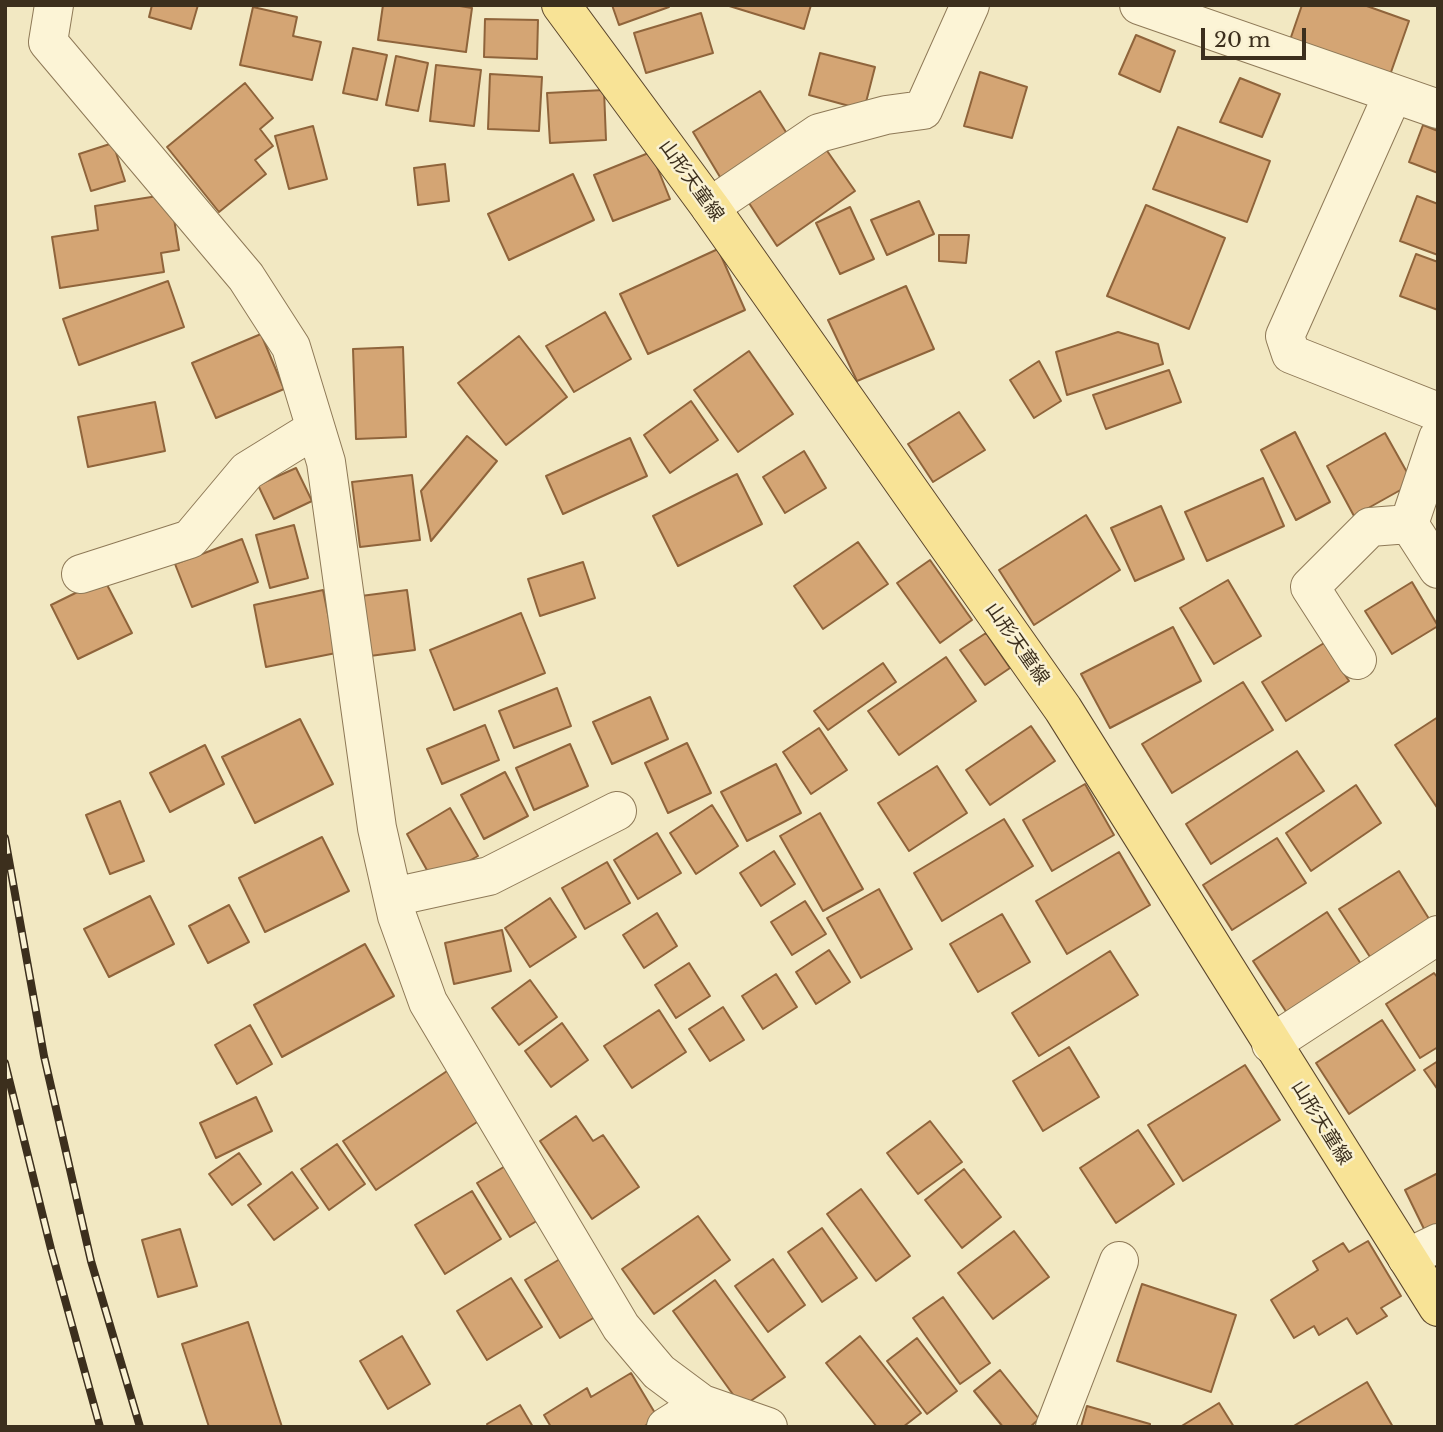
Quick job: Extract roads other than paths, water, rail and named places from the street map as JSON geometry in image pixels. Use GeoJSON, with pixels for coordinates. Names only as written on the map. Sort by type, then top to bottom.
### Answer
{"type":"FeatureCollection","features":[{"type":"Feature","properties":{"kind":"main road","name":"山形天童線"},"geometry":{"type":"LineString","coordinates":[[561,5],[710,207],[1063,709],[1271,1044],[1422,1251],[1438,1307]]}},
{"type":"Feature","properties":{"kind":"lane"},"geometry":{"type":"LineString","coordinates":[[54,5],[48,42],[246,277],[291,347],[326,463],[377,828],[397,916],[428,1002],[621,1327],[659,1372],[702,1404],[768,1427]]}},
{"type":"Feature","properties":{"kind":"lane"},"geometry":{"type":"LineString","coordinates":[[710,207],[820,133],[886,115],[923,110],[970,5]]}},
{"type":"Feature","properties":{"kind":"lane"},"geometry":{"type":"LineString","coordinates":[[1139,5],[1438,109]]}},
{"type":"Feature","properties":{"kind":"lane"},"geometry":{"type":"LineString","coordinates":[[1393,94],[1285,336],[1291,354],[1438,412]]}},
{"type":"Feature","properties":{"kind":"lane"},"geometry":{"type":"LineString","coordinates":[[81,574],[190,539],[247,471],[316,429]]}},
{"type":"Feature","properties":{"kind":"lane"},"geometry":{"type":"LineString","coordinates":[[1409,524],[1438,438]]}},
{"type":"Feature","properties":{"kind":"lane"},"geometry":{"type":"LineString","coordinates":[[1409,524],[1438,569]]}},
{"type":"Feature","properties":{"kind":"lane"},"geometry":{"type":"LineString","coordinates":[[1357,660],[1310,587],[1370,527],[1409,524]]}},
{"type":"Feature","properties":{"kind":"lane"},"geometry":{"type":"LineString","coordinates":[[393,897],[489,876],[617,811]]}},
{"type":"Feature","properties":{"kind":"lane"},"geometry":{"type":"LineString","coordinates":[[1271,1044],[1438,935]]}},
{"type":"Feature","properties":{"kind":"lane"},"geometry":{"type":"LineString","coordinates":[[1055,1427],[1119,1261]]}},
{"type":"Feature","properties":{"kind":"lane"},"geometry":{"type":"LineString","coordinates":[[666,1427],[702,1404]]}},
{"type":"Feature","properties":{"kind":"railway"},"geometry":{"type":"LineString","coordinates":[[5,838],[44,1056],[91,1261],[140,1427]]}},
{"type":"Feature","properties":{"kind":"railway"},"geometry":{"type":"LineString","coordinates":[[5,1063],[51,1249],[100,1427]]}}]}
